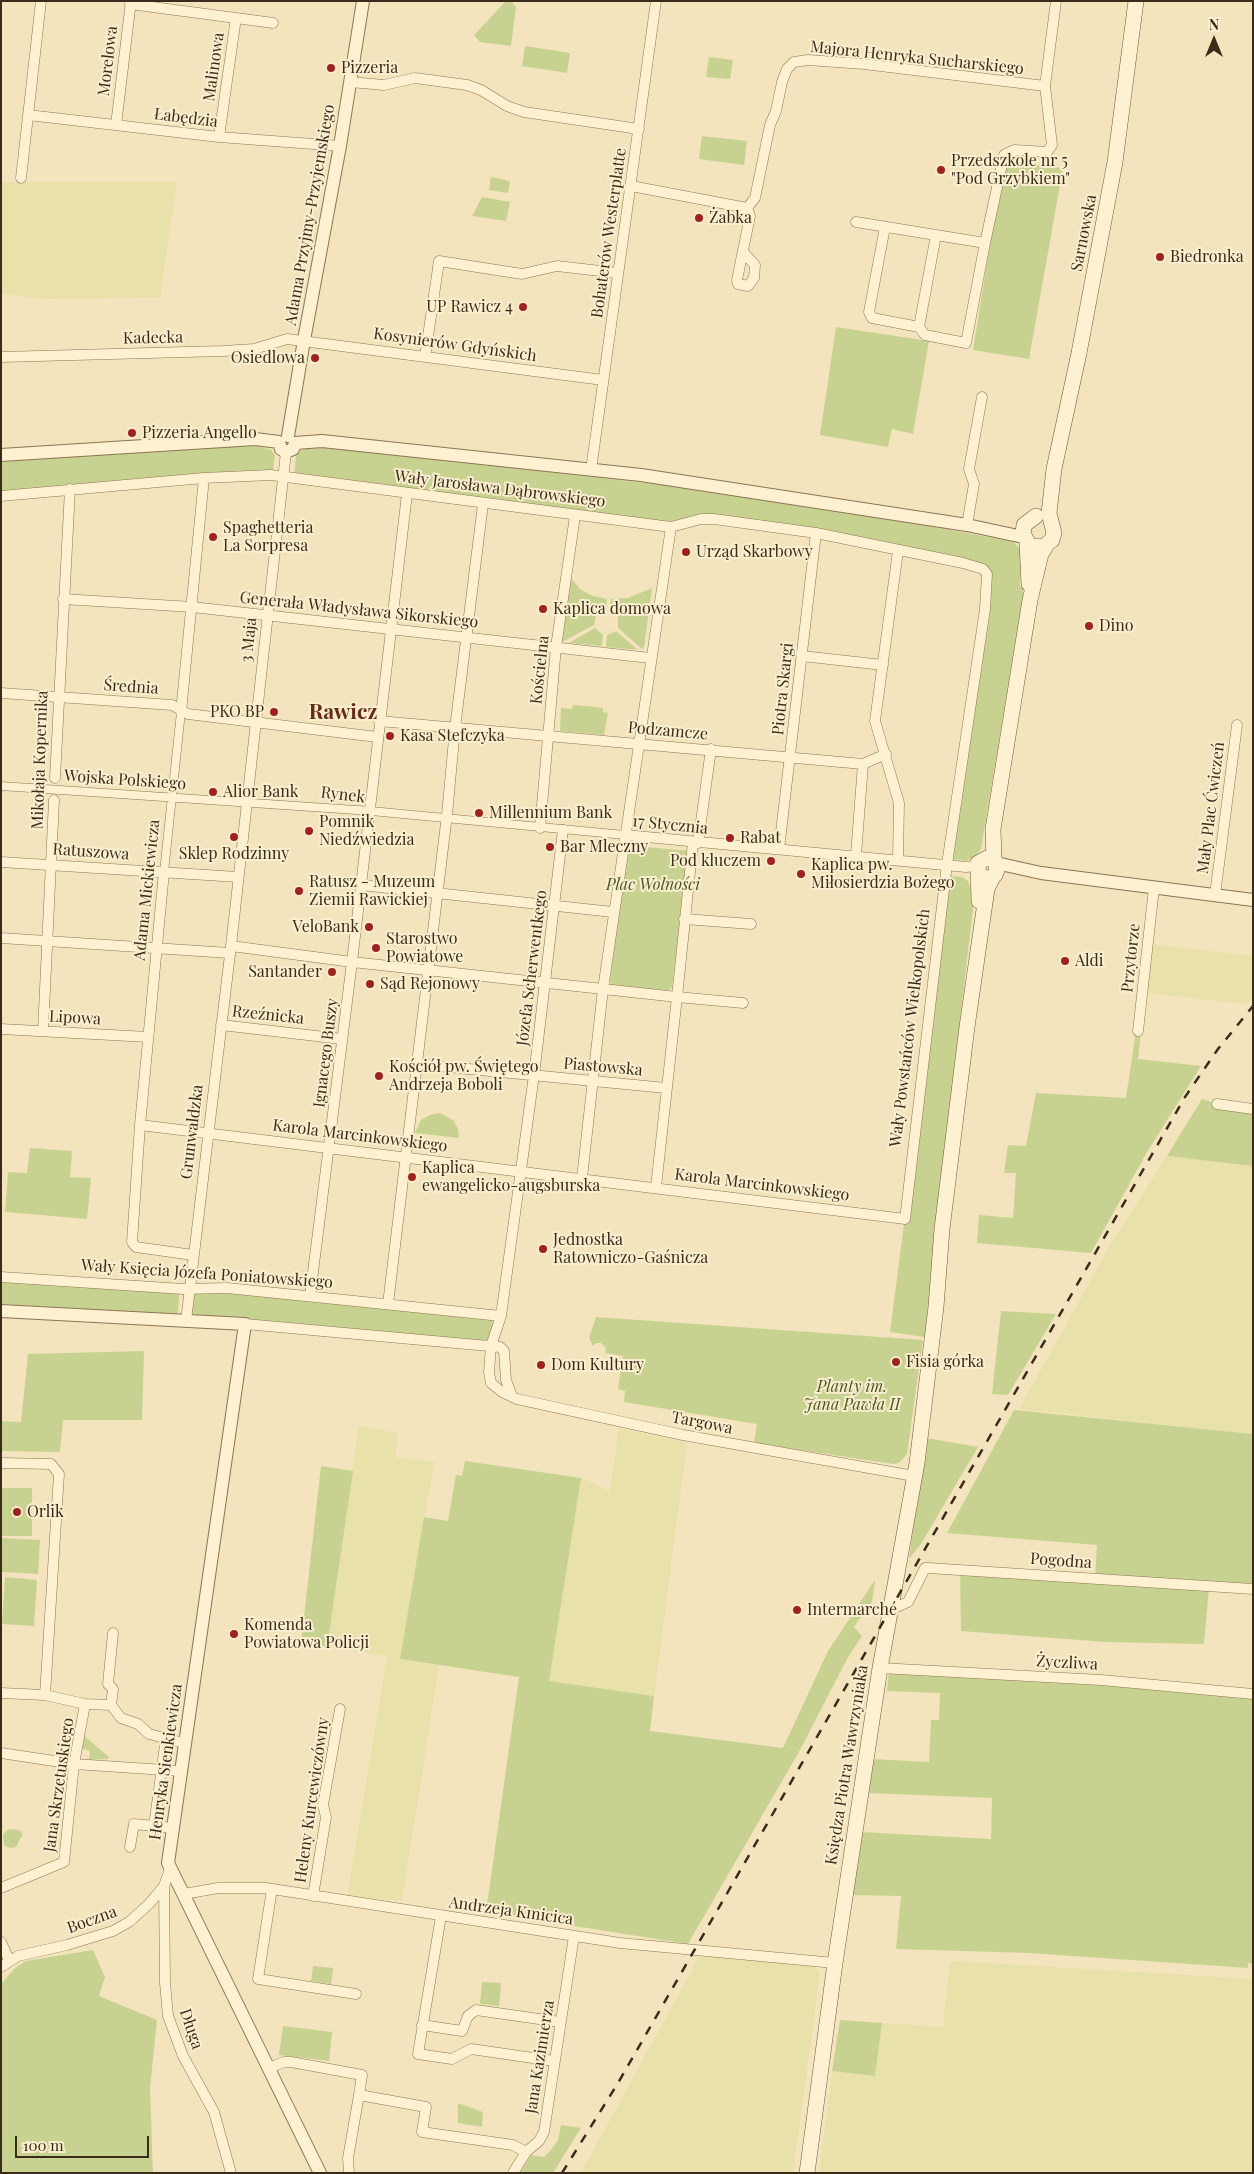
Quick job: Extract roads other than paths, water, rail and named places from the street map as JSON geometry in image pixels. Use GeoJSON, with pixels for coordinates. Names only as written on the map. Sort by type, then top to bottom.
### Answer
{"type":"FeatureCollection","features":[{"type":"Feature","properties":{"kind":"main road","name":"Sarnowska"},"geometry":{"type":"LineString","coordinates":[[1032,528],[1054,469],[1079,353],[1115,162],[1136,1]]}},
{"type":"Feature","properties":{"kind":"main road"},"geometry":{"type":"LineString","coordinates":[[1032,528],[1035,548],[1046,546]]}},
{"type":"Feature","properties":{"kind":"main road"},"geometry":{"type":"LineString","coordinates":[[914,1476],[929,1372],[942,1229],[986,870],[1030,600],[1041,554],[1052,540],[1054,533],[1032,528]]}},
{"type":"Feature","properties":{"kind":"main road"},"geometry":{"type":"LineString","coordinates":[[1030,600],[1032,528]]}},
{"type":"Feature","properties":{"kind":"main road","name":"Księdza Piotra Wawrzyniaka"},"geometry":{"type":"LineString","coordinates":[[807,2173],[835,1963],[880,1668],[914,1476]]}},
{"type":"Feature","properties":{"kind":"street"},"geometry":{"type":"LineString","coordinates":[[21,178],[40,1]]}},
{"type":"Feature","properties":{"kind":"street","name":"Adama Przyjmy-Przyjemskiego"},"geometry":{"type":"LineString","coordinates":[[287,443],[340,146],[363,1]]}},
{"type":"Feature","properties":{"kind":"street","name":"Bohaterów Westerplatte"},"geometry":{"type":"LineString","coordinates":[[591,470],[656,1]]}},
{"type":"Feature","properties":{"kind":"street","name":"Majora Henryka Sucharskiego"},"geometry":{"type":"LineString","coordinates":[[747,208],[756,198],[770,125],[776,111],[782,82],[787,69],[794,62],[808,60],[855,64],[1045,86],[1056,1]]}},
{"type":"Feature","properties":{"kind":"street","name":"Malinowa"},"geometry":{"type":"LineString","coordinates":[[130,2],[236,18],[219,137]]}},
{"type":"Feature","properties":{"kind":"street","name":"Morelowa"},"geometry":{"type":"LineString","coordinates":[[116,125],[130,2]]}},
{"type":"Feature","properties":{"kind":"street"},"geometry":{"type":"LineString","coordinates":[[236,18],[273,23]]}},
{"type":"Feature","properties":{"kind":"street"},"geometry":{"type":"LineString","coordinates":[[350,82],[384,85],[415,78],[472,86],[507,106],[524,112],[639,129]]}},
{"type":"Feature","properties":{"kind":"street"},"geometry":{"type":"LineString","coordinates":[[885,227],[869,312],[872,318],[919,327],[925,335],[966,343],[1004,155],[1011,150],[1043,153],[1051,148],[1052,140],[1045,86]]}},
{"type":"Feature","properties":{"kind":"street","name":"Łabędzia"},"geometry":{"type":"LineString","coordinates":[[28,115],[219,137],[340,146]]}},
{"type":"Feature","properties":{"kind":"street"},"geometry":{"type":"LineString","coordinates":[[631,186],[747,208],[750,216],[743,252]]}},
{"type":"Feature","properties":{"kind":"street"},"geometry":{"type":"LineString","coordinates":[[856,222],[985,243]]}},
{"type":"Feature","properties":{"kind":"street"},"geometry":{"type":"LineString","coordinates":[[919,327],[936,235]]}},
{"type":"Feature","properties":{"kind":"street"},"geometry":{"type":"LineString","coordinates":[[425,357],[440,261],[522,274],[557,266],[618,273]]}},
{"type":"Feature","properties":{"kind":"street","name":"Kadecka"},"geometry":{"type":"LineString","coordinates":[[1,357],[224,351],[254,349],[287,339],[304,340]]}},
{"type":"Feature","properties":{"kind":"street","name":"Kosynierów Gdyńskich"},"geometry":{"type":"LineString","coordinates":[[304,340],[603,380]]}},
{"type":"Feature","properties":{"kind":"street"},"geometry":{"type":"LineString","coordinates":[[967,525],[974,484],[969,469],[982,397]]}},
{"type":"Feature","properties":{"kind":"street","name":"Wały Jarosława Dąbrowskiego"},"geometry":{"type":"LineString","coordinates":[[1,455],[255,440],[287,443],[322,441],[591,470],[777,495],[989,529],[1032,528]]}},
{"type":"Feature","properties":{"kind":"street","name":"3 Maja"},"geometry":{"type":"LineString","coordinates":[[246,802],[287,443]]}},
{"type":"Feature","properties":{"kind":"street","name":"Wały Jarosława Dąbrowskiego"},"geometry":{"type":"LineString","coordinates":[[1,496],[204,478],[283,476],[483,504],[671,527],[701,519],[714,519],[816,533],[975,566],[983,569],[987,574]]}},
{"type":"Feature","properties":{"kind":"street","name":"Adama Mickiewicza"},"geometry":{"type":"LineString","coordinates":[[193,1255],[136,1247],[133,1244],[140,1125],[156,946],[173,798],[204,478]]}},
{"type":"Feature","properties":{"kind":"street","name":"Mikołaja Kopernika"},"geometry":{"type":"LineString","coordinates":[[43,1031],[58,696],[70,489]]}},
{"type":"Feature","properties":{"kind":"street"},"geometry":{"type":"LineString","coordinates":[[371,811],[379,720],[407,494]]}},
{"type":"Feature","properties":{"kind":"street"},"geometry":{"type":"LineString","coordinates":[[388,1304],[483,504]]}},
{"type":"Feature","properties":{"kind":"street","name":"Kościelna"},"geometry":{"type":"LineString","coordinates":[[540,828],[556,648],[575,516]]}},
{"type":"Feature","properties":{"kind":"street"},"geometry":{"type":"LineString","coordinates":[[582,1178],[613,912],[671,527]]}},
{"type":"Feature","properties":{"kind":"street","name":"Piotra Skargi"},"geometry":{"type":"LineString","coordinates":[[779,849],[816,533]]}},
{"type":"Feature","properties":{"kind":"street"},"geometry":{"type":"LineString","coordinates":[[898,551],[875,721],[899,803],[898,859]]}},
{"type":"Feature","properties":{"kind":"street","name":"Wały Powstańców Wielkopolskich"},"geometry":{"type":"LineString","coordinates":[[904,1219],[947,864],[986,609],[987,574]]}},
{"type":"Feature","properties":{"kind":"street","name":"Generała Władysława Sikorskiego"},"geometry":{"type":"LineString","coordinates":[[63,599],[192,607],[650,658]]}},
{"type":"Feature","properties":{"kind":"street"},"geometry":{"type":"LineString","coordinates":[[802,656],[883,665]]}},
{"type":"Feature","properties":{"kind":"street","name":"Średnia"},"geometry":{"type":"LineString","coordinates":[[1,693],[172,705],[181,712],[255,723],[378,737]]}},
{"type":"Feature","properties":{"kind":"street","name":"Podzamcze"},"geometry":{"type":"LineString","coordinates":[[379,720],[863,764]]}},
{"type":"Feature","properties":{"kind":"street","name":"Mały Plac Ćwiczeń"},"geometry":{"type":"LineString","coordinates":[[1215,895],[1237,725]]}},
{"type":"Feature","properties":{"kind":"street"},"geometry":{"type":"LineString","coordinates":[[656,1187],[684,919],[711,749]]}},
{"type":"Feature","properties":{"kind":"street"},"geometry":{"type":"LineString","coordinates":[[856,855],[863,764],[886,754]]}},
{"type":"Feature","properties":{"kind":"street","name":"Wojska Polskiego"},"geometry":{"type":"LineString","coordinates":[[1,786],[246,802]]}},
{"type":"Feature","properties":{"kind":"street"},"geometry":{"type":"LineString","coordinates":[[231,950],[246,802]]}},
{"type":"Feature","properties":{"kind":"street","name":"Rynek"},"geometry":{"type":"LineString","coordinates":[[246,802],[371,811],[352,962]]}},
{"type":"Feature","properties":{"kind":"street","name":"17 Stycznia"},"geometry":{"type":"LineString","coordinates":[[371,811],[696,843],[898,859],[986,870]]}},
{"type":"Feature","properties":{"kind":"street","name":"Józefa Scherwentkego"},"geometry":{"type":"LineString","coordinates":[[491,1346],[501,1316],[534,1075],[563,830]]}},
{"type":"Feature","properties":{"kind":"street","name":"Ratuszowa"},"geometry":{"type":"LineString","coordinates":[[1,862],[238,877]]}},
{"type":"Feature","properties":{"kind":"street"},"geometry":{"type":"LineString","coordinates":[[986,870],[1040,873],[1253,900]]}},
{"type":"Feature","properties":{"kind":"street"},"geometry":{"type":"LineString","coordinates":[[361,885],[613,912]]}},
{"type":"Feature","properties":{"kind":"street","name":"Przytorze"},"geometry":{"type":"LineString","coordinates":[[1138,1031],[1154,888]]}},
{"type":"Feature","properties":{"kind":"street"},"geometry":{"type":"LineString","coordinates":[[684,919],[751,924]]}},
{"type":"Feature","properties":{"kind":"street"},"geometry":{"type":"LineString","coordinates":[[1,938],[231,950],[743,1003]]}},
{"type":"Feature","properties":{"kind":"street","name":"Grunwaldzka"},"geometry":{"type":"LineString","coordinates":[[186,1321],[207,1133],[231,950]]}},
{"type":"Feature","properties":{"kind":"street","name":"Ignacego Buszy"},"geometry":{"type":"LineString","coordinates":[[310,1296],[352,962]]}},
{"type":"Feature","properties":{"kind":"street","name":"Rzeźnicka"},"geometry":{"type":"LineString","coordinates":[[221,1025],[342,1039]]}},
{"type":"Feature","properties":{"kind":"street","name":"Lipowa"},"geometry":{"type":"LineString","coordinates":[[1,1029],[148,1037]]}},
{"type":"Feature","properties":{"kind":"street","name":"Piastowska"},"geometry":{"type":"LineString","coordinates":[[417,1064],[666,1088]]}},
{"type":"Feature","properties":{"kind":"street"},"geometry":{"type":"LineString","coordinates":[[1217,1104],[1253,1109]]}},
{"type":"Feature","properties":{"kind":"street","name":"Karola Marcinkowskiego"},"geometry":{"type":"LineString","coordinates":[[140,1125],[406,1156],[904,1219]]}},
{"type":"Feature","properties":{"kind":"street","name":"Wały Księcia Józefa Poniatowskiego"},"geometry":{"type":"LineString","coordinates":[[1,1277],[189,1289],[227,1288],[501,1316]]}},
{"type":"Feature","properties":{"kind":"street"},"geometry":{"type":"LineString","coordinates":[[1,1310],[245,1324],[500,1347],[504,1351],[506,1380],[512,1396]]}},
{"type":"Feature","properties":{"kind":"street","name":"Henryka Sienkiewicza"},"geometry":{"type":"LineString","coordinates":[[245,1324],[168,1858],[170,1869],[320,2173]]}},
{"type":"Feature","properties":{"kind":"street","name":"Targowa"},"geometry":{"type":"LineString","coordinates":[[491,1346],[489,1372],[491,1382],[502,1392],[512,1396],[683,1436],[914,1476]]}},
{"type":"Feature","properties":{"kind":"street"},"geometry":{"type":"LineString","coordinates":[[1,1463],[51,1464],[59,1474],[45,1696]]}},
{"type":"Feature","properties":{"kind":"street","name":"Pogodna"},"geometry":{"type":"LineString","coordinates":[[890,1610],[908,1602],[925,1568],[1253,1589]]}},
{"type":"Feature","properties":{"kind":"street"},"geometry":{"type":"LineString","coordinates":[[113,1633],[108,1684],[113,1689],[111,1705],[121,1718],[138,1724],[149,1734],[184,1743]]}},
{"type":"Feature","properties":{"kind":"street","name":"Życzliwa"},"geometry":{"type":"LineString","coordinates":[[880,1668],[1101,1680],[1253,1694]]}},
{"type":"Feature","properties":{"kind":"street"},"geometry":{"type":"LineString","coordinates":[[1,1693],[45,1696],[85,1704],[111,1705]]}},
{"type":"Feature","properties":{"kind":"street","name":"Jana Skrzetuskiego"},"geometry":{"type":"LineString","coordinates":[[1,1888],[64,1862],[74,1764],[85,1704]]}},
{"type":"Feature","properties":{"kind":"street","name":"Heleny Kurcewiczówny"},"geometry":{"type":"LineString","coordinates":[[313,1896],[326,1817],[323,1804],[340,1709]]}},
{"type":"Feature","properties":{"kind":"street"},"geometry":{"type":"LineString","coordinates":[[154,1826],[166,1738]]}},
{"type":"Feature","properties":{"kind":"street"},"geometry":{"type":"LineString","coordinates":[[1,1753],[74,1764],[180,1772]]}},
{"type":"Feature","properties":{"kind":"street"},"geometry":{"type":"LineString","coordinates":[[130,1847],[134,1824],[172,1828]]}},
{"type":"Feature","properties":{"kind":"street","name":"Boczna"},"geometry":{"type":"LineString","coordinates":[[5,1963],[113,1931],[130,1922],[164,1886],[170,1869]]}},
{"type":"Feature","properties":{"kind":"street","name":"Długa"},"geometry":{"type":"LineString","coordinates":[[164,1886],[164,1983],[168,2016],[183,2056],[214,2112],[231,2173]]}},
{"type":"Feature","properties":{"kind":"street","name":"Andrzeja Kmicica"},"geometry":{"type":"LineString","coordinates":[[184,1894],[233,1887],[272,1889],[574,1936],[693,1952],[835,1963]]}},
{"type":"Feature","properties":{"kind":"street"},"geometry":{"type":"LineString","coordinates":[[272,1889],[258,1979],[356,1994]]}},
{"type":"Feature","properties":{"kind":"street"},"geometry":{"type":"LineString","coordinates":[[441,1916],[418,2054],[452,2058],[471,2049],[554,2062]]}},
{"type":"Feature","properties":{"kind":"street","name":"Jana Kazimierza"},"geometry":{"type":"LineString","coordinates":[[513,2173],[526,2152],[539,2141],[544,2132],[574,1936]]}},
{"type":"Feature","properties":{"kind":"street"},"geometry":{"type":"LineString","coordinates":[[1,1942],[5,1963]]}},
{"type":"Feature","properties":{"kind":"street"},"geometry":{"type":"LineString","coordinates":[[422,2025],[462,2031],[468,2016],[476,2010],[560,2022]]}},
{"type":"Feature","properties":{"kind":"street"},"geometry":{"type":"LineString","coordinates":[[269,2068],[291,2062],[362,2075],[348,2158],[349,2173]]}},
{"type":"Feature","properties":{"kind":"street"},"geometry":{"type":"LineString","coordinates":[[359,2095],[426,2107],[422,2132],[513,2145],[526,2152]]}},
{"type":"Feature","properties":{"kind":"railway"},"geometry":{"type":"LineString","coordinates":[[562,2173],[618,2083],[1185,1097],[1218,1049],[1253,1006]]}},
{"type":"Feature","properties":{"kind":"place","name":"Pizzeria"},"geometry":{"type":"Point","coordinates":[331,68]}},
{"type":"Feature","properties":{"kind":"place","name":"Przedszkole nr 5 \"Pod Grzybkiem\""},"geometry":{"type":"Point","coordinates":[941,170]}},
{"type":"Feature","properties":{"kind":"place","name":"Żabka"},"geometry":{"type":"Point","coordinates":[699,218]}},
{"type":"Feature","properties":{"kind":"place","name":"Biedronka"},"geometry":{"type":"Point","coordinates":[1160,257]}},
{"type":"Feature","properties":{"kind":"place","name":"UP Rawicz 4"},"geometry":{"type":"Point","coordinates":[523,307]}},
{"type":"Feature","properties":{"kind":"place","name":"Osiedlowa"},"geometry":{"type":"Point","coordinates":[315,358]}},
{"type":"Feature","properties":{"kind":"place","name":"Pizzeria Angello"},"geometry":{"type":"Point","coordinates":[132,433]}},
{"type":"Feature","properties":{"kind":"place","name":"Spaghetteria La Sorpresa"},"geometry":{"type":"Point","coordinates":[213,537]}},
{"type":"Feature","properties":{"kind":"place","name":"Urząd Skarbowy"},"geometry":{"type":"Point","coordinates":[686,552]}},
{"type":"Feature","properties":{"kind":"place","name":"Kaplica domowa"},"geometry":{"type":"Point","coordinates":[543,609]}},
{"type":"Feature","properties":{"kind":"place","name":"Dino"},"geometry":{"type":"Point","coordinates":[1089,626]}},
{"type":"Feature","properties":{"kind":"place","name":"PKO BP"},"geometry":{"type":"Point","coordinates":[274,712]}},
{"type":"Feature","properties":{"kind":"place","name":"Kasa Stefczyka"},"geometry":{"type":"Point","coordinates":[390,736]}},
{"type":"Feature","properties":{"kind":"place","name":"Alior Bank"},"geometry":{"type":"Point","coordinates":[213,792]}},
{"type":"Feature","properties":{"kind":"place","name":"Millennium Bank"},"geometry":{"type":"Point","coordinates":[479,813]}},
{"type":"Feature","properties":{"kind":"place","name":"Pomnik Niedźwiedzia"},"geometry":{"type":"Point","coordinates":[309,831]}},
{"type":"Feature","properties":{"kind":"place","name":"Sklep Rodzinny"},"geometry":{"type":"Point","coordinates":[234,837]}},
{"type":"Feature","properties":{"kind":"place","name":"Rabat"},"geometry":{"type":"Point","coordinates":[730,838]}},
{"type":"Feature","properties":{"kind":"place","name":"Bar Mleczny"},"geometry":{"type":"Point","coordinates":[550,847]}},
{"type":"Feature","properties":{"kind":"place","name":"Pod kluczem"},"geometry":{"type":"Point","coordinates":[771,861]}},
{"type":"Feature","properties":{"kind":"place","name":"Kaplica pw. Miłosierdzia Bożego"},"geometry":{"type":"Point","coordinates":[801,874]}},
{"type":"Feature","properties":{"kind":"place","name":"Ratusz - Muzeum Ziemii Rawickiej"},"geometry":{"type":"Point","coordinates":[299,891]}},
{"type":"Feature","properties":{"kind":"place","name":"VeloBank"},"geometry":{"type":"Point","coordinates":[369,927]}},
{"type":"Feature","properties":{"kind":"place","name":"Starostwo Powiatowe"},"geometry":{"type":"Point","coordinates":[376,948]}},
{"type":"Feature","properties":{"kind":"place","name":"Aldi"},"geometry":{"type":"Point","coordinates":[1065,961]}},
{"type":"Feature","properties":{"kind":"place","name":"Santander"},"geometry":{"type":"Point","coordinates":[332,972]}},
{"type":"Feature","properties":{"kind":"place","name":"Sąd Rejonowy"},"geometry":{"type":"Point","coordinates":[370,984]}},
{"type":"Feature","properties":{"kind":"place","name":"Kościół pw. Świętego Andrzeja Boboli"},"geometry":{"type":"Point","coordinates":[379,1076]}},
{"type":"Feature","properties":{"kind":"place","name":"Kaplica ewangelicko-augsburska"},"geometry":{"type":"Point","coordinates":[412,1177]}},
{"type":"Feature","properties":{"kind":"place","name":"Jednostka Ratowniczo-Gaśnicza"},"geometry":{"type":"Point","coordinates":[543,1249]}},
{"type":"Feature","properties":{"kind":"place","name":"Fisia górka"},"geometry":{"type":"Point","coordinates":[896,1362]}},
{"type":"Feature","properties":{"kind":"place","name":"Dom Kultury"},"geometry":{"type":"Point","coordinates":[541,1365]}},
{"type":"Feature","properties":{"kind":"place","name":"Orlik"},"geometry":{"type":"Point","coordinates":[17,1512]}},
{"type":"Feature","properties":{"kind":"place","name":"Intermarché"},"geometry":{"type":"Point","coordinates":[797,1610]}},
{"type":"Feature","properties":{"kind":"place","name":"Komenda Powiatowa Policji"},"geometry":{"type":"Point","coordinates":[234,1634]}},
{"type":"Feature","properties":{"kind":"district","name":"Rawicz"},"geometry":{"type":"Point","coordinates":[343,712]}},
{"type":"Feature","properties":{"kind":"park label","name":"Plac Wolności"},"geometry":{"type":"Point","coordinates":[653,885]}},
{"type":"Feature","properties":{"kind":"park label","name":"Planty im. Jana Pawła II"},"geometry":{"type":"Point","coordinates":[852,1396]}}]}
